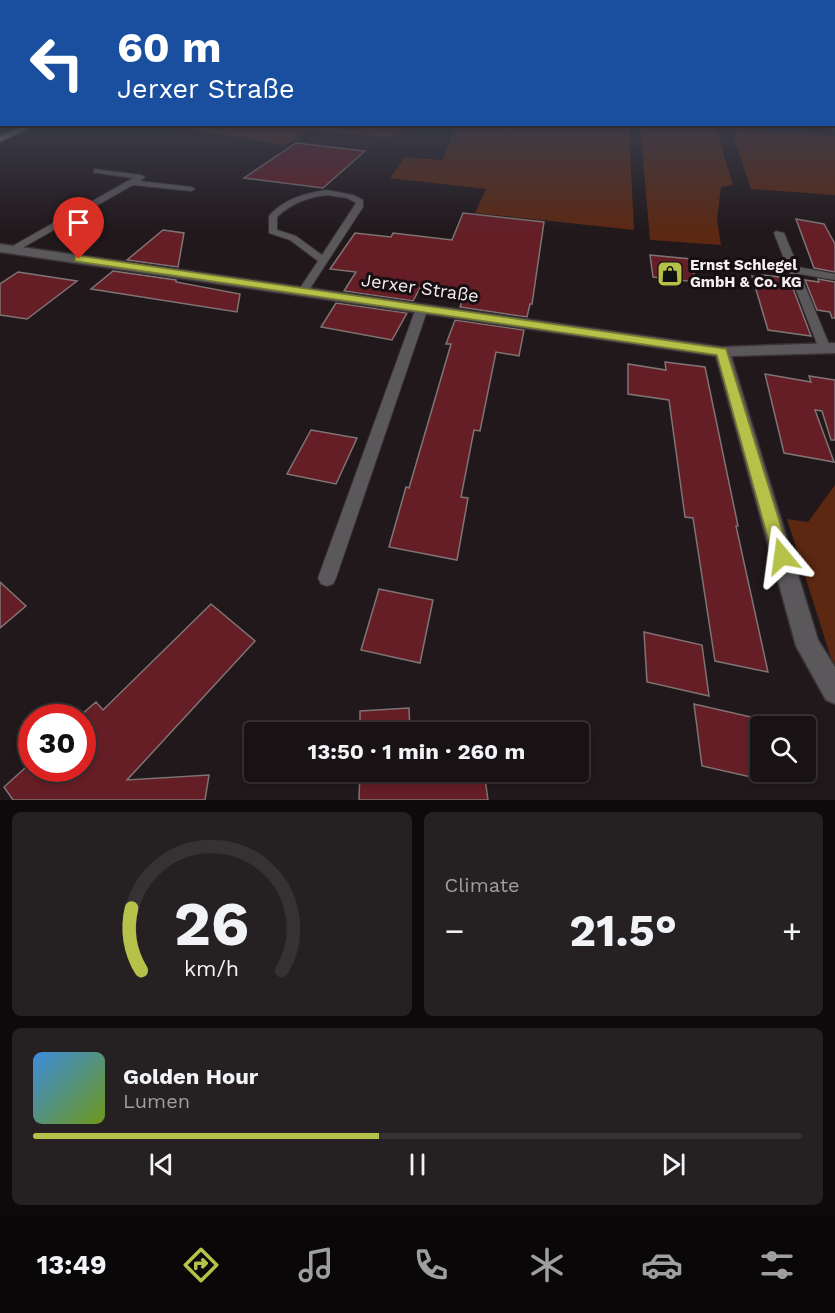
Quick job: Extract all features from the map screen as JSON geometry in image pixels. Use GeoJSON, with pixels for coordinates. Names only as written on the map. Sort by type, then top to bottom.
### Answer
{"type":"FeatureCollection","features":[{"type":"Feature","properties":{"kind":"street","name":"Jerxer Straße"},"geometry":{"type":"LineString","coordinates":[[6,249],[722,352],[830,348]]}},
{"type":"Feature","properties":{"kind":"street"},"geometry":{"type":"LineString","coordinates":[[722,352],[808,646],[835,691]]}},
{"type":"Feature","properties":{"kind":"lane"},"geometry":{"type":"LineString","coordinates":[[6,249],[141,177],[97,171]]}},
{"type":"Feature","properties":{"kind":"lane"},"geometry":{"type":"LineString","coordinates":[[132,182],[192,189]]}},
{"type":"Feature","properties":{"kind":"lane"},"geometry":{"type":"LineString","coordinates":[[303,291],[358,207],[360,202],[345,193],[308,196],[273,216],[272,231],[293,238],[322,260]]}},
{"type":"Feature","properties":{"kind":"lane"},"geometry":{"type":"LineString","coordinates":[[779,233],[830,348]]}},
{"type":"Feature","properties":{"kind":"lane"},"geometry":{"type":"LineString","coordinates":[[795,270],[835,277]]}},
{"type":"Feature","properties":{"kind":"lane"},"geometry":{"type":"LineString","coordinates":[[327,578],[422,308]]}},
{"type":"Feature","properties":{"kind":"shaded area"},"geometry":{"type":"Polygon","coordinates":[[[404,158],[631,158],[634,230],[475,213],[486,189],[390,178],[404,158]]]}},
{"type":"Feature","properties":{"kind":"shaded area"},"geometry":{"type":"Polygon","coordinates":[[[643,158],[725,158],[733,185],[721,187],[717,219],[721,245],[650,240],[643,158]]]}},
{"type":"Feature","properties":{"kind":"shaded area"},"geometry":{"type":"Polygon","coordinates":[[[741,158],[835,158],[835,195],[751,189],[741,158]]]}},
{"type":"Feature","properties":{"kind":"shaded area"},"geometry":{"type":"Polygon","coordinates":[[[835,485],[835,664],[831,658],[787,519],[808,522],[835,485]]]}},
{"type":"Feature","properties":{"kind":"building"},"geometry":{"type":"Polygon","coordinates":[[[273,158],[357,158],[323,188],[244,178],[273,158]]]}},
{"type":"Feature","properties":{"kind":"building"},"geometry":{"type":"Polygon","coordinates":[[[463,213],[544,222],[532,304],[530,304],[527,317],[460,307],[464,295],[420,288],[413,301],[344,291],[356,272],[330,269],[355,233],[391,237],[393,233],[452,240],[463,213]]]}},
{"type":"Feature","properties":{"kind":"building"},"geometry":{"type":"Polygon","coordinates":[[[796,219],[824,224],[835,244],[835,272],[814,268],[796,219]]]}},
{"type":"Feature","properties":{"kind":"building"},"geometry":{"type":"Polygon","coordinates":[[[163,230],[184,233],[178,267],[127,260],[163,230]]]}},
{"type":"Feature","properties":{"kind":"building"},"geometry":{"type":"Polygon","coordinates":[[[650,255],[691,259],[696,282],[653,277],[650,255]]]}},
{"type":"Feature","properties":{"kind":"building"},"geometry":{"type":"Polygon","coordinates":[[[113,271],[176,280],[176,282],[240,294],[237,312],[91,289],[113,271]]]}},
{"type":"Feature","properties":{"kind":"building"},"geometry":{"type":"Polygon","coordinates":[[[18,272],[77,281],[27,319],[0,315],[0,284],[18,272]]]}},
{"type":"Feature","properties":{"kind":"building"},"geometry":{"type":"Polygon","coordinates":[[[762,275],[789,278],[811,336],[768,330],[752,276],[763,277],[762,275]]]}},
{"type":"Feature","properties":{"kind":"building"},"geometry":{"type":"Polygon","coordinates":[[[818,279],[835,282],[835,318],[832,318],[830,312],[817,310],[805,280],[819,282],[818,279]]]}},
{"type":"Feature","properties":{"kind":"building"},"geometry":{"type":"Polygon","coordinates":[[[336,303],[407,313],[392,340],[321,327],[336,303]]]}},
{"type":"Feature","properties":{"kind":"building"},"geometry":{"type":"Polygon","coordinates":[[[455,320],[524,330],[519,356],[496,352],[480,431],[474,430],[461,497],[468,498],[457,560],[389,547],[406,487],[409,488],[451,344],[446,344],[455,320]]]}},
{"type":"Feature","properties":{"kind":"building"},"geometry":{"type":"Polygon","coordinates":[[[665,362],[705,367],[738,526],[736,526],[768,672],[715,661],[693,518],[685,517],[669,400],[628,394],[628,364],[666,370],[665,362]]]}},
{"type":"Feature","properties":{"kind":"building"},"geometry":{"type":"Polygon","coordinates":[[[765,374],[811,382],[809,376],[835,380],[835,440],[831,440],[822,411],[815,410],[834,462],[784,453],[765,374]]]}},
{"type":"Feature","properties":{"kind":"building"},"geometry":{"type":"Polygon","coordinates":[[[311,430],[357,438],[336,484],[287,474],[311,430]]]}},
{"type":"Feature","properties":{"kind":"building"},"geometry":{"type":"Polygon","coordinates":[[[0,582],[26,606],[0,628],[0,582]]]}},
{"type":"Feature","properties":{"kind":"building"},"geometry":{"type":"Polygon","coordinates":[[[379,589],[433,600],[420,663],[361,650],[379,589]]]}},
{"type":"Feature","properties":{"kind":"building"},"geometry":{"type":"Polygon","coordinates":[[[211,604],[255,641],[127,780],[209,775],[205,800],[13,800],[4,787],[18,774],[18,782],[96,782],[96,704],[94,704],[96,702],[103,710],[211,604]]]}},
{"type":"Feature","properties":{"kind":"building"},"geometry":{"type":"Polygon","coordinates":[[[644,632],[702,645],[709,696],[647,682],[644,632]]]}},
{"type":"Feature","properties":{"kind":"building"},"geometry":{"type":"Polygon","coordinates":[[[694,704],[750,717],[750,777],[702,766],[694,704]]]}},
{"type":"Feature","properties":{"kind":"building"},"geometry":{"type":"Polygon","coordinates":[[[409,708],[410,722],[360,722],[360,711],[409,708]]]}},
{"type":"Feature","properties":{"kind":"building"},"geometry":{"type":"Polygon","coordinates":[[[360,782],[486,782],[488,800],[359,800],[360,782]]]}},
{"type":"Feature","properties":{"kind":"place","name":"Ernst Schlegel GmbH & Co. KG"},"geometry":{"type":"Point","coordinates":[670,274]}},
{"type":"Feature","properties":{"kind":"route"},"geometry":{"type":"LineString","coordinates":[[79,259],[722,352],[782,556]]}}]}
